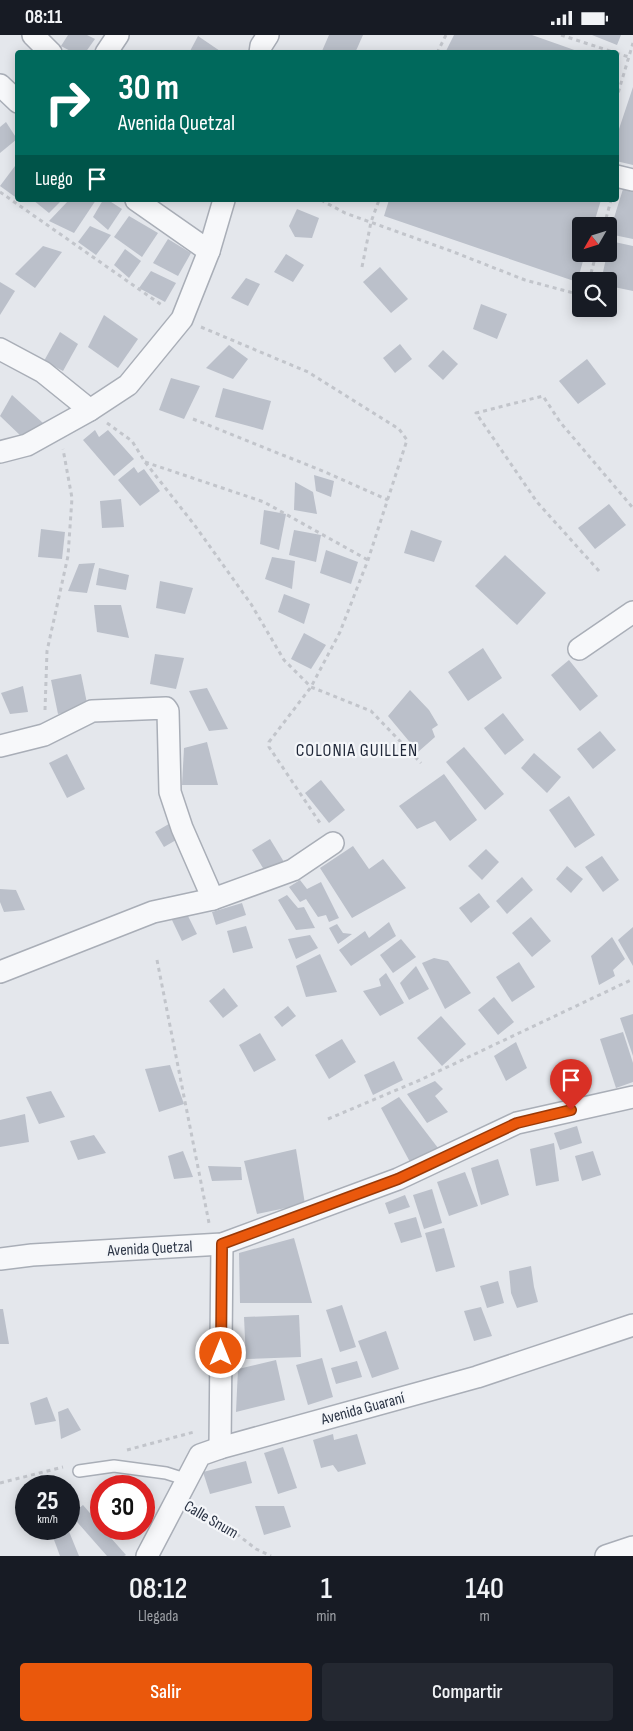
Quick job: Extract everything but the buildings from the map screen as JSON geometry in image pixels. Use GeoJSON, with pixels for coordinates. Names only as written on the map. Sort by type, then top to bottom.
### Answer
{"type":"FeatureCollection","features":[{"type":"Feature","properties":{"kind":"street"},"geometry":{"type":"LineString","coordinates":[[33,35],[48,50]]}},
{"type":"Feature","properties":{"kind":"street"},"geometry":{"type":"LineString","coordinates":[[108,50],[118,35]]}},
{"type":"Feature","properties":{"kind":"street"},"geometry":{"type":"LineString","coordinates":[[0,85],[15,99]]}},
{"type":"Feature","properties":{"kind":"street"},"geometry":{"type":"LineString","coordinates":[[619,177],[633,180]]}},
{"type":"Feature","properties":{"kind":"street"},"geometry":{"type":"LineString","coordinates":[[139,202],[209,251]]}},
{"type":"Feature","properties":{"kind":"street"},"geometry":{"type":"LineString","coordinates":[[0,452],[27,445],[90,410],[128,385],[182,319],[209,251],[223,202]]}},
{"type":"Feature","properties":{"kind":"street"},"geometry":{"type":"LineString","coordinates":[[0,349],[42,372],[90,410]]}},
{"type":"Feature","properties":{"kind":"street"},"geometry":{"type":"LineString","coordinates":[[579,649],[633,613]]}},
{"type":"Feature","properties":{"kind":"street"},"geometry":{"type":"LineString","coordinates":[[0,746],[44,735],[92,711],[166,708],[168,711],[170,792],[182,828],[212,899]]}},
{"type":"Feature","properties":{"kind":"street"},"geometry":{"type":"LineString","coordinates":[[0,973],[153,912],[212,899],[293,871],[333,843]]}},
{"type":"Feature","properties":{"kind":"street","name":"Avenida Quetzal"},"geometry":{"type":"LineString","coordinates":[[0,1259],[32,1255],[218,1245],[398,1179],[517,1123],[633,1097]]}},
{"type":"Feature","properties":{"kind":"street"},"geometry":{"type":"LineString","coordinates":[[218,1245],[220,1448]]}},
{"type":"Feature","properties":{"kind":"street","name":"Avenida Guaraní"},"geometry":{"type":"LineString","coordinates":[[147,1556],[200,1455],[477,1377],[633,1325]]}},
{"type":"Feature","properties":{"kind":"street"},"geometry":{"type":"LineString","coordinates":[[606,1556],[633,1547]]}},
{"type":"Feature","properties":{"kind":"lane"},"geometry":{"type":"LineString","coordinates":[[79,1471],[114,1466],[166,1473],[188,1480]]}},
{"type":"Feature","properties":{"kind":"path"},"geometry":{"type":"LineString","coordinates":[[438,50],[446,35]]}},
{"type":"Feature","properties":{"kind":"path"},"geometry":{"type":"LineString","coordinates":[[561,35],[607,50]]}},
{"type":"Feature","properties":{"kind":"path"},"geometry":{"type":"LineString","coordinates":[[619,90],[633,43]]}},
{"type":"Feature","properties":{"kind":"path"},"geometry":{"type":"LineString","coordinates":[[619,54],[629,57]]}},
{"type":"Feature","properties":{"kind":"path"},"geometry":{"type":"LineString","coordinates":[[0,192],[182,319],[308,372],[399,429],[407,440],[368,560],[340,632],[310,687],[269,742],[269,747],[333,843]]}},
{"type":"Feature","properties":{"kind":"path"},"geometry":{"type":"LineString","coordinates":[[325,202],[345,213],[371,221],[525,280],[572,293]]}},
{"type":"Feature","properties":{"kind":"path"},"geometry":{"type":"LineString","coordinates":[[362,267],[371,221],[378,202]]}},
{"type":"Feature","properties":{"kind":"path"},"geometry":{"type":"LineString","coordinates":[[606,217],[610,202]]}},
{"type":"Feature","properties":{"kind":"path"},"geometry":{"type":"LineString","coordinates":[[599,571],[537,502],[476,413],[543,395],[560,422],[633,508]]}},
{"type":"Feature","properties":{"kind":"path"},"geometry":{"type":"LineString","coordinates":[[90,410],[132,441],[145,462],[196,527],[251,604],[284,660],[310,687],[372,711],[421,763]]}},
{"type":"Feature","properties":{"kind":"path"},"geometry":{"type":"LineString","coordinates":[[193,419],[325,472],[388,500]]}},
{"type":"Feature","properties":{"kind":"path"},"geometry":{"type":"LineString","coordinates":[[44,735],[47,651],[68,556],[72,498],[58,427]]}},
{"type":"Feature","properties":{"kind":"path"},"geometry":{"type":"LineString","coordinates":[[145,462],[264,502],[368,560]]}},
{"type":"Feature","properties":{"kind":"path"},"geometry":{"type":"LineString","coordinates":[[157,960],[218,1245]]}},
{"type":"Feature","properties":{"kind":"path"},"geometry":{"type":"LineString","coordinates":[[328,1119],[420,1080],[633,979]]}},
{"type":"Feature","properties":{"kind":"path","name":"Calle Snum"},"geometry":{"type":"LineString","coordinates":[[177,1500],[238,1535],[256,1549],[271,1556]]}},
{"type":"Feature","properties":{"kind":"district","name":"COLONIA GUILLEN"},"geometry":{"type":"Point","coordinates":[357,750]}},
{"type":"Feature","properties":{"kind":"route"},"geometry":{"type":"LineString","coordinates":[[221,1353],[222,1244],[398,1179],[517,1123],[571,1110]]}}]}
